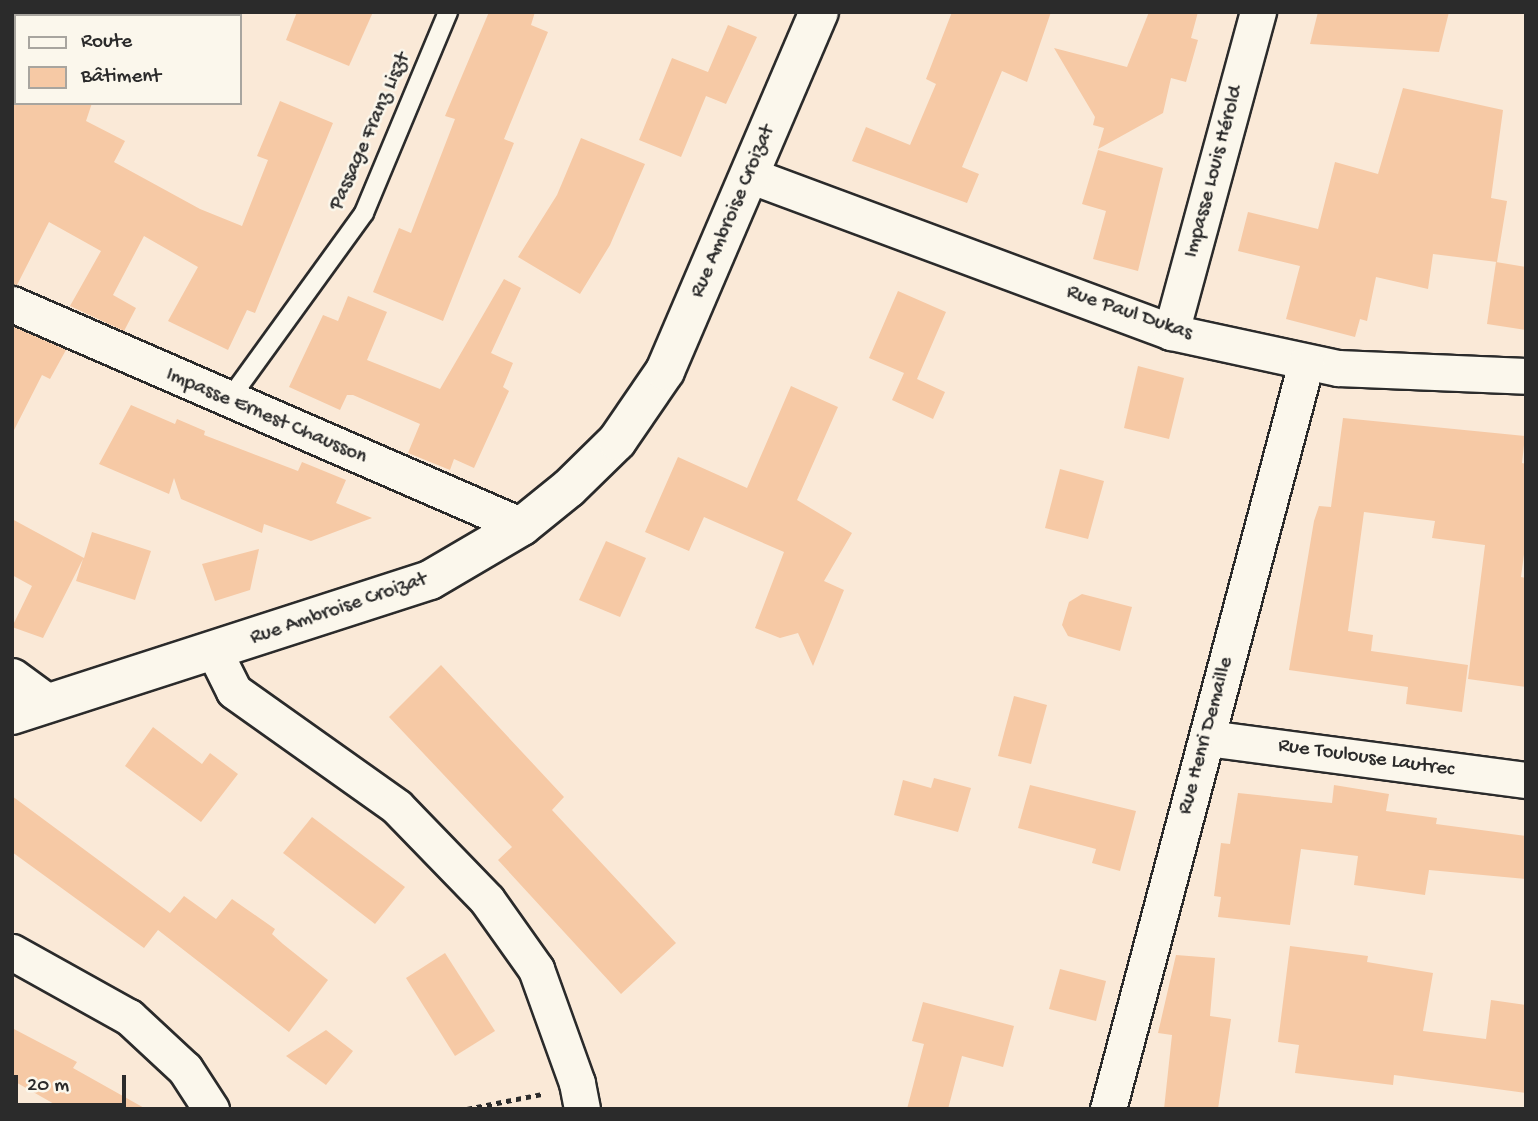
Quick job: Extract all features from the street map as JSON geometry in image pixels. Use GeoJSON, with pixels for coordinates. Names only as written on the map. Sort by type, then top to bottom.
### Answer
{"type":"FeatureCollection","features":[{"type":"Feature","properties":{"kind":"street","name":"Rue Ambroise Croizat"},"geometry":{"type":"LineString","coordinates":[[12,715],[215,653],[430,580],[522,526],[617,441],[665,371],[819,12]]}},
{"type":"Feature","properties":{"kind":"street","name":"Impasse Louis Hérold"},"geometry":{"type":"LineString","coordinates":[[1171,332],[1258,12]]}},
{"type":"Feature","properties":{"kind":"street","name":"Rue Paul Dukas"},"geometry":{"type":"LineString","coordinates":[[749,176],[1171,332],[1306,363],[1526,376]]}},
{"type":"Feature","properties":{"kind":"street","name":"Impasse Ernest Chausson"},"geometry":{"type":"LineString","coordinates":[[12,304],[228,401],[522,526]]}},
{"type":"Feature","properties":{"kind":"street","name":"Rue Henri Demaille"},"geometry":{"type":"LineString","coordinates":[[1108,1109],[1306,363]]}},
{"type":"Feature","properties":{"kind":"street"},"geometry":{"type":"LineString","coordinates":[[215,653],[234,691],[397,807],[486,900],[536,970],[580,1098]]}},
{"type":"Feature","properties":{"kind":"street"},"geometry":{"type":"LineString","coordinates":[[12,676],[49,703]]}},
{"type":"Feature","properties":{"kind":"street","name":"Rue Toulouse Lautrec"},"geometry":{"type":"LineString","coordinates":[[1207,738],[1526,780]]}},
{"type":"Feature","properties":{"kind":"street"},"geometry":{"type":"LineString","coordinates":[[12,952],[129,1017],[185,1069],[211,1109]]}},
{"type":"Feature","properties":{"kind":"lane","name":"Passage Franz Liszt"},"geometry":{"type":"LineString","coordinates":[[228,401],[363,213],[448,12]]}},
{"type":"Feature","properties":{"kind":"path"},"geometry":{"type":"LineString","coordinates":[[467,1109],[580,1098]]}},
{"type":"Feature","properties":{"kind":"building"},"geometry":{"type":"Polygon","coordinates":[[[297,12],[373,12],[349,66],[286,40],[297,12]]]}},
{"type":"Feature","properties":{"kind":"building"},"geometry":{"type":"Polygon","coordinates":[[[489,12],[535,12],[531,25],[548,32],[504,139],[514,143],[443,321],[373,292],[399,228],[411,233],[455,119],[445,116],[489,12]]]}},
{"type":"Feature","properties":{"kind":"building"},"geometry":{"type":"Polygon","coordinates":[[[952,12],[1051,12],[1027,82],[1002,71],[962,167],[979,174],[967,203],[852,161],[866,127],[910,145],[936,84],[926,79],[952,12]]]}},
{"type":"Feature","properties":{"kind":"building"},"geometry":{"type":"Polygon","coordinates":[[[1149,12],[1198,12],[1191,38],[1198,40],[1186,82],[1171,78],[1163,113],[1098,149],[1104,128],[1093,125],[1095,117],[1054,48],[1127,67],[1149,12]]]}},
{"type":"Feature","properties":{"kind":"building"},"geometry":{"type":"Polygon","coordinates":[[[1318,12],[1449,12],[1439,52],[1310,44],[1318,12]]]}},
{"type":"Feature","properties":{"kind":"building"},"geometry":{"type":"Polygon","coordinates":[[[728,25],[757,37],[726,104],[706,96],[681,157],[639,140],[672,58],[708,72],[728,25]]]}},
{"type":"Feature","properties":{"kind":"building"},"geometry":{"type":"Polygon","coordinates":[[[1403,88],[1503,110],[1491,198],[1507,201],[1497,262],[1433,254],[1428,289],[1376,277],[1367,321],[1360,319],[1355,337],[1286,319],[1300,266],[1238,251],[1248,212],[1318,229],[1335,162],[1378,174],[1403,88]]]}},
{"type":"Feature","properties":{"kind":"building"},"geometry":{"type":"Polygon","coordinates":[[[280,101],[333,123],[255,313],[247,310],[228,350],[168,321],[198,267],[144,236],[113,295],[136,308],[124,331],[70,306],[101,251],[49,222],[17,285],[12,284],[12,103],[91,105],[86,121],[125,141],[114,162],[200,209],[242,226],[268,160],[257,156],[280,101]]]}},
{"type":"Feature","properties":{"kind":"building"},"geometry":{"type":"Polygon","coordinates":[[[581,138],[645,164],[610,245],[580,294],[518,257],[557,195],[581,138]]]}},
{"type":"Feature","properties":{"kind":"building"},"geometry":{"type":"Polygon","coordinates":[[[1098,150],[1163,168],[1138,271],[1093,259],[1106,211],[1082,204],[1098,150]]]}},
{"type":"Feature","properties":{"kind":"building"},"geometry":{"type":"Polygon","coordinates":[[[1496,262],[1526,267],[1526,330],[1487,324],[1496,262]]]}},
{"type":"Feature","properties":{"kind":"building"},"geometry":{"type":"Polygon","coordinates":[[[504,279],[521,288],[491,353],[513,363],[503,387],[509,391],[474,468],[454,459],[450,470],[408,453],[420,424],[353,395],[347,395],[340,410],[289,387],[323,315],[338,321],[348,296],[387,312],[367,360],[440,389],[504,279]]]}},
{"type":"Feature","properties":{"kind":"building"},"geometry":{"type":"Polygon","coordinates":[[[898,291],[946,312],[917,379],[945,392],[933,419],[892,400],[904,373],[869,358],[898,291]]]}},
{"type":"Feature","properties":{"kind":"building"},"geometry":{"type":"Polygon","coordinates":[[[12,326],[66,350],[50,379],[42,375],[12,434],[12,326]]]}},
{"type":"Feature","properties":{"kind":"building"},"geometry":{"type":"Polygon","coordinates":[[[1138,366],[1184,378],[1169,439],[1124,428],[1138,366]]]}},
{"type":"Feature","properties":{"kind":"building"},"geometry":{"type":"Polygon","coordinates":[[[791,386],[838,407],[797,500],[852,533],[824,581],[844,590],[813,666],[798,633],[780,638],[755,628],[784,552],[704,517],[689,551],[645,532],[678,457],[747,488],[791,386]]]}},
{"type":"Feature","properties":{"kind":"building"},"geometry":{"type":"Polygon","coordinates":[[[131,405],[175,424],[177,419],[205,431],[204,435],[298,471],[302,462],[346,480],[336,503],[372,518],[311,541],[264,524],[262,533],[181,499],[174,478],[169,494],[99,464],[131,405]]]}},
{"type":"Feature","properties":{"kind":"building"},"geometry":{"type":"Polygon","coordinates":[[[1343,418],[1525,436],[1522,463],[1526,464],[1526,539],[1521,577],[1526,578],[1526,687],[1468,679],[1485,545],[1432,538],[1435,521],[1364,512],[1348,631],[1373,635],[1371,651],[1468,665],[1462,712],[1406,704],[1408,687],[1289,670],[1314,521],[1319,506],[1331,507],[1343,418]]]}},
{"type":"Feature","properties":{"kind":"building"},"geometry":{"type":"Polygon","coordinates":[[[1060,469],[1104,481],[1088,539],[1045,528],[1060,469]]]}},
{"type":"Feature","properties":{"kind":"building"},"geometry":{"type":"Polygon","coordinates":[[[12,519],[84,558],[92,532],[151,551],[135,600],[76,581],[83,559],[43,638],[12,627],[32,586],[12,575],[12,519]]]}},
{"type":"Feature","properties":{"kind":"building"},"geometry":{"type":"Polygon","coordinates":[[[606,541],[646,558],[620,617],[579,600],[606,541]]]}},
{"type":"Feature","properties":{"kind":"building"},"geometry":{"type":"Polygon","coordinates":[[[259,549],[250,590],[215,601],[202,564],[259,549]]]}},
{"type":"Feature","properties":{"kind":"building"},"geometry":{"type":"Polygon","coordinates":[[[1082,594],[1132,607],[1120,651],[1068,636],[1062,625],[1069,602],[1082,594]]]}},
{"type":"Feature","properties":{"kind":"building"},"geometry":{"type":"Polygon","coordinates":[[[441,665],[564,797],[552,810],[676,943],[621,994],[498,860],[512,847],[389,717],[441,665]]]}},
{"type":"Feature","properties":{"kind":"building"},"geometry":{"type":"Polygon","coordinates":[[[1014,696],[1047,705],[1031,764],[998,756],[1014,696]]]}},
{"type":"Feature","properties":{"kind":"building"},"geometry":{"type":"Polygon","coordinates":[[[153,727],[202,764],[210,753],[238,774],[201,822],[125,766],[153,727]]]}},
{"type":"Feature","properties":{"kind":"building"},"geometry":{"type":"Polygon","coordinates":[[[934,778],[971,788],[958,832],[894,815],[903,780],[931,788],[934,778]]]}},
{"type":"Feature","properties":{"kind":"building"},"geometry":{"type":"Polygon","coordinates":[[[1030,785],[1136,811],[1120,871],[1092,863],[1096,849],[1018,828],[1030,785]]]}},
{"type":"Feature","properties":{"kind":"building"},"geometry":{"type":"Polygon","coordinates":[[[1334,785],[1389,794],[1386,811],[1437,818],[1436,824],[1526,836],[1526,879],[1429,870],[1425,895],[1354,885],[1358,856],[1301,849],[1290,925],[1218,917],[1221,897],[1214,896],[1221,843],[1230,844],[1238,793],[1332,803],[1334,785]]]}},
{"type":"Feature","properties":{"kind":"building"},"geometry":{"type":"Polygon","coordinates":[[[12,796],[170,913],[184,896],[216,919],[232,899],[275,929],[272,934],[328,980],[289,1032],[158,930],[144,948],[12,852],[12,796]]]}},
{"type":"Feature","properties":{"kind":"building"},"geometry":{"type":"Polygon","coordinates":[[[312,817],[405,887],[375,924],[283,853],[312,817]]]}},
{"type":"Feature","properties":{"kind":"building"},"geometry":{"type":"Polygon","coordinates":[[[1290,946],[1368,956],[1367,962],[1433,973],[1423,1031],[1486,1039],[1491,1000],[1526,1005],[1526,1093],[1394,1075],[1393,1085],[1295,1073],[1299,1045],[1278,1042],[1290,946]]]}},
{"type":"Feature","properties":{"kind":"building"},"geometry":{"type":"Polygon","coordinates":[[[445,953],[495,1031],[455,1056],[406,978],[445,953]]]}},
{"type":"Feature","properties":{"kind":"building"},"geometry":{"type":"Polygon","coordinates":[[[1176,955],[1215,958],[1210,1016],[1231,1019],[1218,1109],[1164,1109],[1172,1035],[1158,1033],[1176,955]]]}},
{"type":"Feature","properties":{"kind":"building"},"geometry":{"type":"Polygon","coordinates":[[[1060,969],[1106,981],[1096,1021],[1049,1009],[1060,969]]]}},
{"type":"Feature","properties":{"kind":"building"},"geometry":{"type":"Polygon","coordinates":[[[923,1002],[1014,1026],[1003,1067],[962,1056],[948,1109],[907,1109],[924,1044],[912,1041],[923,1002]]]}},
{"type":"Feature","properties":{"kind":"building"},"geometry":{"type":"Polygon","coordinates":[[[12,1028],[77,1062],[73,1068],[146,1109],[63,1109],[12,1080],[12,1028]]]}},
{"type":"Feature","properties":{"kind":"building"},"geometry":{"type":"Polygon","coordinates":[[[326,1030],[353,1051],[326,1085],[286,1056],[326,1030]]]}}]}
